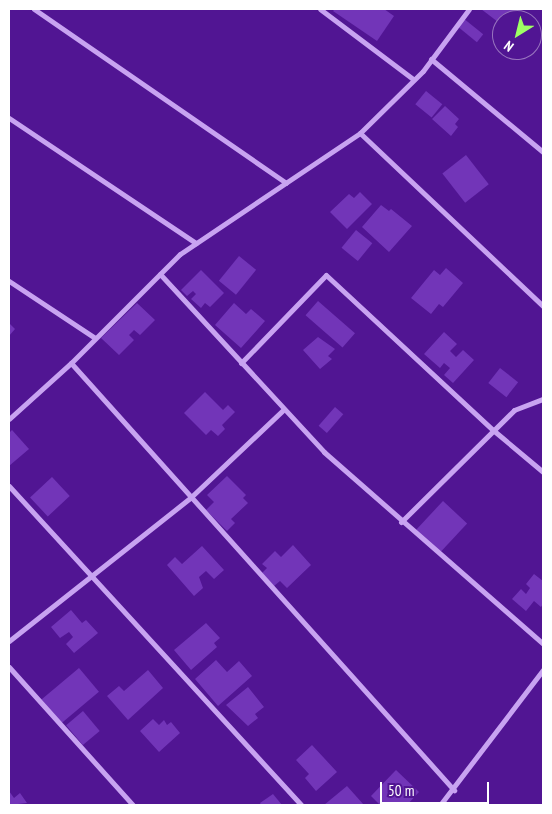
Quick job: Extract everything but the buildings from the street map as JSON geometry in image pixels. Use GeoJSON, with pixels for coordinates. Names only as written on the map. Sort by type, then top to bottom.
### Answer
{"type":"FeatureCollection","features":[{"type":"Feature","properties":{"kind":"street"},"geometry":{"type":"LineString","coordinates":[[34,9],[286,182]]}},
{"type":"Feature","properties":{"kind":"street"},"geometry":{"type":"LineString","coordinates":[[320,9],[413,79]]}},
{"type":"Feature","properties":{"kind":"street"},"geometry":{"type":"LineString","coordinates":[[9,418],[71,363],[160,274],[196,243],[360,133],[409,87],[413,79],[469,9]]}},
{"type":"Feature","properties":{"kind":"street"},"geometry":{"type":"LineString","coordinates":[[430,59],[543,152]]}},
{"type":"Feature","properties":{"kind":"street"},"geometry":{"type":"LineString","coordinates":[[9,118],[196,243]]}},
{"type":"Feature","properties":{"kind":"street"},"geometry":{"type":"LineString","coordinates":[[360,133],[543,306]]}},
{"type":"Feature","properties":{"kind":"street"},"geometry":{"type":"LineString","coordinates":[[160,274],[324,452],[401,522],[543,644]]}},
{"type":"Feature","properties":{"kind":"street"},"geometry":{"type":"LineString","coordinates":[[241,363],[326,276],[492,430],[543,472]]}},
{"type":"Feature","properties":{"kind":"street"},"geometry":{"type":"LineString","coordinates":[[9,281],[95,338]]}},
{"type":"Feature","properties":{"kind":"street"},"geometry":{"type":"LineString","coordinates":[[71,363],[190,498],[454,790]]}},
{"type":"Feature","properties":{"kind":"street"},"geometry":{"type":"LineString","coordinates":[[401,522],[514,410],[543,399]]}},
{"type":"Feature","properties":{"kind":"street"},"geometry":{"type":"LineString","coordinates":[[9,641],[190,498],[284,409]]}},
{"type":"Feature","properties":{"kind":"street"},"geometry":{"type":"LineString","coordinates":[[9,486],[301,805]]}},
{"type":"Feature","properties":{"kind":"street"},"geometry":{"type":"LineString","coordinates":[[9,667],[133,805]]}},
{"type":"Feature","properties":{"kind":"street"},"geometry":{"type":"LineString","coordinates":[[440,805],[454,790],[543,670]]}}]}
